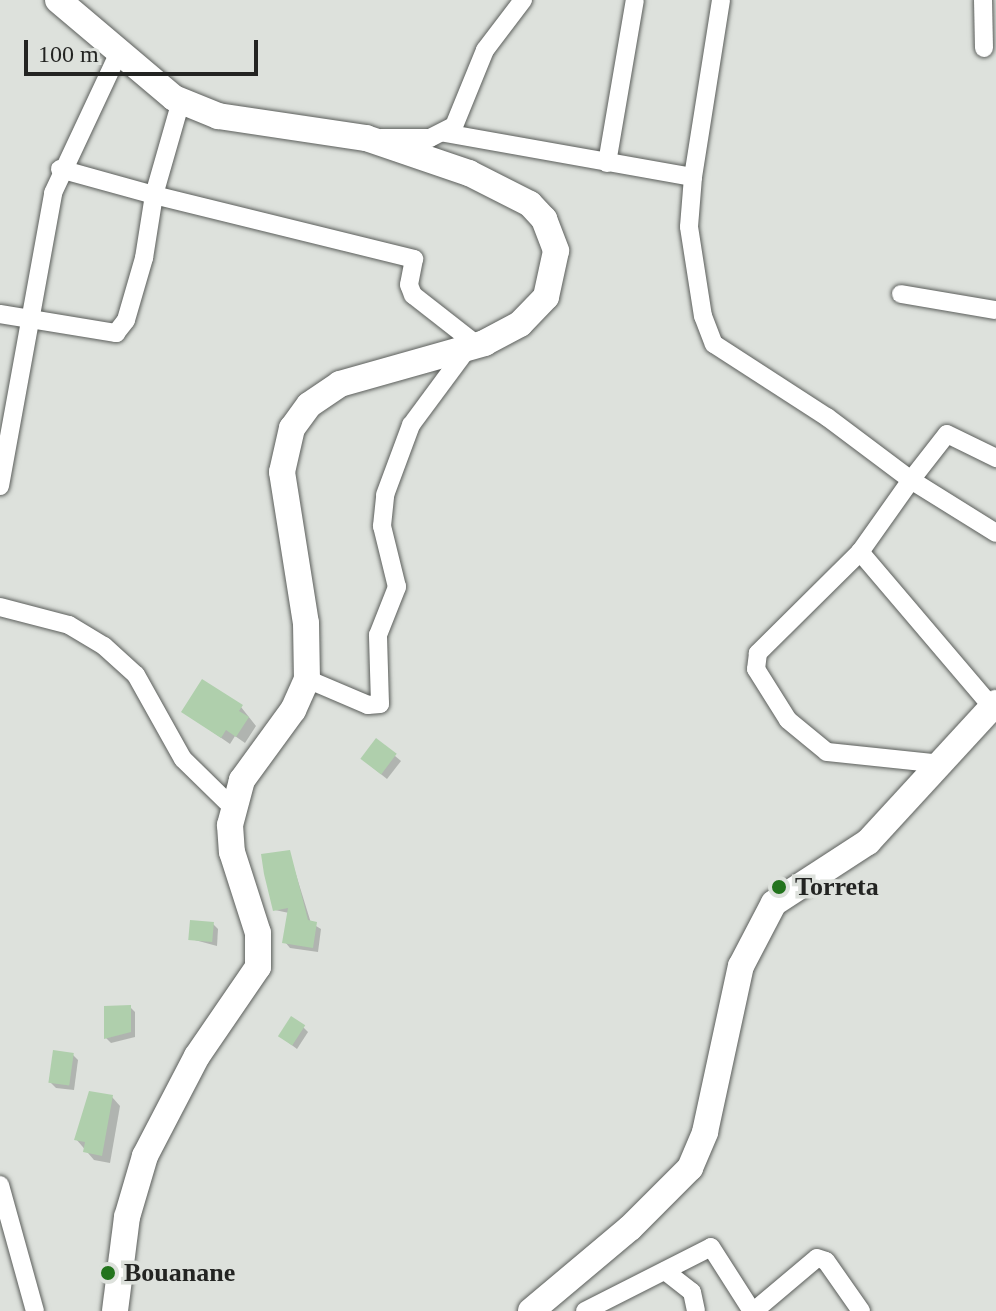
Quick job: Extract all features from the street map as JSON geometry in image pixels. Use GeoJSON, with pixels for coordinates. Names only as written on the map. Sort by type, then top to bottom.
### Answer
{"type":"FeatureCollection","features":[{"type":"Feature","properties":{"kind":"street"},"geometry":{"type":"LineString","coordinates":[[58,0],[118,54],[181,101],[247,122],[366,138],[445,133],[693,177]]}},
{"type":"Feature","properties":{"kind":"street"},"geometry":{"type":"LineString","coordinates":[[445,133],[454,126],[485,50],[523,0]]}},
{"type":"Feature","properties":{"kind":"street"},"geometry":{"type":"LineString","coordinates":[[607,163],[635,0]]}},
{"type":"Feature","properties":{"kind":"street"},"geometry":{"type":"LineString","coordinates":[[721,0],[693,177],[689,227],[703,316],[714,344],[827,417],[911,480],[996,533]]}},
{"type":"Feature","properties":{"kind":"street"},"geometry":{"type":"LineString","coordinates":[[983,0],[984,48]]}},
{"type":"Feature","properties":{"kind":"street"},"geometry":{"type":"LineString","coordinates":[[0,486],[60,169],[118,54]]}},
{"type":"Feature","properties":{"kind":"street"},"geometry":{"type":"LineString","coordinates":[[0,314],[106,334],[122,329],[144,258],[154,195],[181,101]]}},
{"type":"Feature","properties":{"kind":"street"},"geometry":{"type":"LineString","coordinates":[[115,1311],[127,1217],[145,1156],[197,1056],[258,967],[258,933],[232,852],[231,806],[242,780],[293,710],[307,679],[306,623],[282,472],[292,428],[309,405],[340,384],[472,346],[520,324],[546,297],[554,279],[556,251],[544,219],[515,193],[366,138]]}},
{"type":"Feature","properties":{"kind":"street"},"geometry":{"type":"LineString","coordinates":[[60,169],[414,259],[409,285],[413,295],[472,346]]}},
{"type":"Feature","properties":{"kind":"street"},"geometry":{"type":"LineString","coordinates":[[901,294],[996,310]]}},
{"type":"Feature","properties":{"kind":"street"},"geometry":{"type":"LineString","coordinates":[[307,679],[368,705],[380,704],[378,635],[397,587],[382,526],[385,495],[411,425],[472,346]]}},
{"type":"Feature","properties":{"kind":"street"},"geometry":{"type":"LineString","coordinates":[[942,764],[827,752],[788,720],[756,669],[758,653],[860,552],[947,434],[996,458]]}},
{"type":"Feature","properties":{"kind":"street"},"geometry":{"type":"LineString","coordinates":[[531,1311],[630,1228],[690,1168],[705,1132],[741,966],[774,903],[868,842],[994,705],[860,552]]}},
{"type":"Feature","properties":{"kind":"street"},"geometry":{"type":"LineString","coordinates":[[0,607],[69,625],[104,646],[136,675],[183,759],[231,806]]}},
{"type":"Feature","properties":{"kind":"street"},"geometry":{"type":"LineString","coordinates":[[0,1185],[35,1311]]}},
{"type":"Feature","properties":{"kind":"street"},"geometry":{"type":"LineString","coordinates":[[585,1311],[711,1247],[753,1311],[817,1258],[826,1261],[861,1311]]}},
{"type":"Feature","properties":{"kind":"street"},"geometry":{"type":"LineString","coordinates":[[665,1271],[686,1284],[696,1311]]}},
{"type":"Feature","properties":{"kind":"street"},"geometry":{"type":"LineString","coordinates":[[26,1281],[49,1311]]}},
{"type":"Feature","properties":{"kind":"building"},"geometry":{"type":"Polygon","coordinates":[[[202,679],[243,705],[239,711],[249,717],[236,737],[226,730],[221,738],[181,712],[202,679]]]}},
{"type":"Feature","properties":{"kind":"building"},"geometry":{"type":"Polygon","coordinates":[[[376,738],[397,754],[381,774],[360,759],[376,738]]]}},
{"type":"Feature","properties":{"kind":"building"},"geometry":{"type":"Polygon","coordinates":[[[290,850],[308,920],[317,922],[313,948],[282,943],[288,908],[273,911],[264,874],[261,854],[290,850]]]}},
{"type":"Feature","properties":{"kind":"building"},"geometry":{"type":"Polygon","coordinates":[[[190,920],[214,922],[212,942],[188,940],[190,920]]]}},
{"type":"Feature","properties":{"kind":"building"},"geometry":{"type":"Polygon","coordinates":[[[131,1005],[131,1032],[104,1039],[104,1006],[131,1005]]]}},
{"type":"Feature","properties":{"kind":"building"},"geometry":{"type":"Polygon","coordinates":[[[291,1016],[305,1025],[292,1045],[278,1036],[291,1016]]]}},
{"type":"Feature","properties":{"kind":"building"},"geometry":{"type":"Polygon","coordinates":[[[53,1050],[74,1053],[69,1086],[48,1083],[53,1050]]]}},
{"type":"Feature","properties":{"kind":"building"},"geometry":{"type":"Polygon","coordinates":[[[89,1091],[113,1095],[102,1156],[83,1152],[85,1142],[74,1140],[89,1091]]]}},
{"type":"Feature","properties":{"kind":"place","name":"Torreta"},"geometry":{"type":"Point","coordinates":[779,887]}},
{"type":"Feature","properties":{"kind":"place","name":"Bouanane"},"geometry":{"type":"Point","coordinates":[108,1273]}}]}
